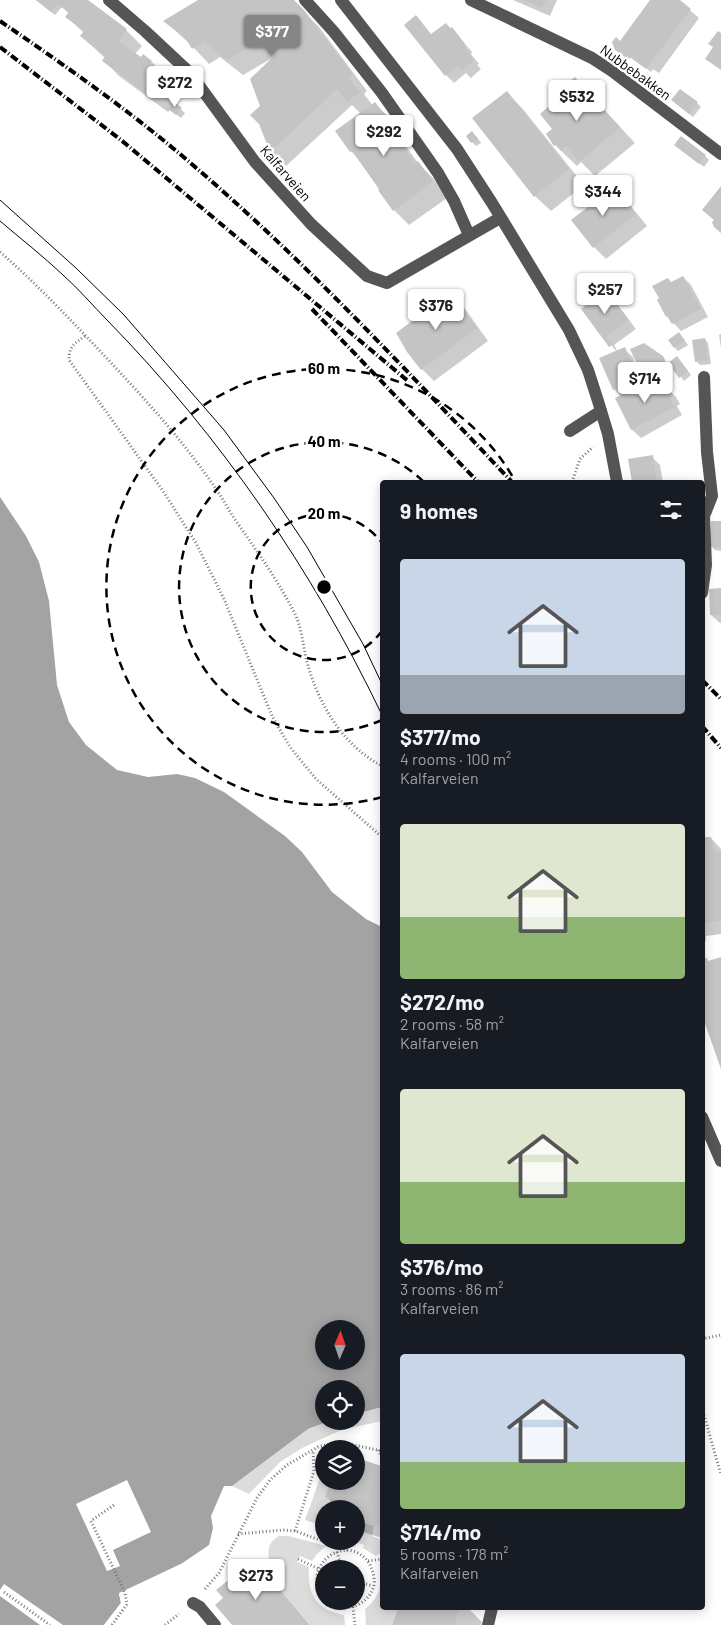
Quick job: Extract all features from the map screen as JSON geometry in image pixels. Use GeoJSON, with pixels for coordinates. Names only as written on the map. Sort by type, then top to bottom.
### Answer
{"type":"FeatureCollection","features":[{"type":"Feature","properties":{"kind":"street","name":"Kalfarveien"},"geometry":{"type":"LineString","coordinates":[[109,0],[190,73],[269,180],[311,224],[367,276],[387,283],[500,218]]}},
{"type":"Feature","properties":{"kind":"street"},"geometry":{"type":"LineString","coordinates":[[305,0],[334,32],[382,94],[438,173],[454,200],[469,235]]}},
{"type":"Feature","properties":{"kind":"street"},"geometry":{"type":"LineString","coordinates":[[341,0],[457,149],[569,330],[588,370],[608,434],[617,480]]}},
{"type":"Feature","properties":{"kind":"street","name":"Nubbebakken"},"geometry":{"type":"LineString","coordinates":[[471,0],[592,58],[612,71],[721,154]]}},
{"type":"Feature","properties":{"kind":"street"},"geometry":{"type":"LineString","coordinates":[[704,377],[712,496],[705,514]]}},
{"type":"Feature","properties":{"kind":"street"},"geometry":{"type":"LineString","coordinates":[[570,431],[601,411]]}},
{"type":"Feature","properties":{"kind":"street"},"geometry":{"type":"LineString","coordinates":[[705,540],[705,572]]}},
{"type":"Feature","properties":{"kind":"street"},"geometry":{"type":"LineString","coordinates":[[705,1124],[721,1161]]}},
{"type":"Feature","properties":{"kind":"street"},"geometry":{"type":"LineString","coordinates":[[193,1603],[200,1607],[215,1625]]}},
{"type":"Feature","properties":{"kind":"street"},"geometry":{"type":"LineString","coordinates":[[488,1625],[492,1610]]}},
{"type":"Feature","properties":{"kind":"path"},"geometry":{"type":"LineString","coordinates":[[0,252],[28,276],[157,413],[216,488],[289,603],[303,638],[307,661],[322,702],[347,738],[380,765]]}},
{"type":"Feature","properties":{"kind":"path"},"geometry":{"type":"LineString","coordinates":[[85,336],[71,346],[69,360],[163,491],[196,543],[224,599],[272,716],[285,739],[316,779],[380,835]]}},
{"type":"Feature","properties":{"kind":"path"},"geometry":{"type":"LineString","coordinates":[[573,480],[580,459],[608,434]]}},
{"type":"Feature","properties":{"kind":"path"},"geometry":{"type":"LineString","coordinates":[[705,1338],[721,1334]]}},
{"type":"Feature","properties":{"kind":"path"},"geometry":{"type":"LineString","coordinates":[[705,1419],[721,1475]]}},
{"type":"Feature","properties":{"kind":"path"},"geometry":{"type":"LineString","coordinates":[[166,1625],[193,1603],[219,1573],[256,1498],[270,1480],[287,1465],[318,1447],[334,1444],[354,1445],[378,1450],[380,1454]]}},
{"type":"Feature","properties":{"kind":"path"},"geometry":{"type":"LineString","coordinates":[[295,1531],[314,1471],[312,1450]]}},
{"type":"Feature","properties":{"kind":"path"},"geometry":{"type":"LineString","coordinates":[[112,1625],[127,1604],[125,1593],[91,1521],[114,1505]]}},
{"type":"Feature","properties":{"kind":"path"},"geometry":{"type":"LineString","coordinates":[[238,1534],[283,1530],[295,1531],[362,1556],[368,1561],[374,1573],[373,1586],[365,1600]]}},
{"type":"Feature","properties":{"kind":"path"},"geometry":{"type":"LineString","coordinates":[[325,1560],[338,1552],[350,1551]]}},
{"type":"Feature","properties":{"kind":"path"},"geometry":{"type":"LineString","coordinates":[[338,1552],[341,1560]]}},
{"type":"Feature","properties":{"kind":"path"},"geometry":{"type":"LineString","coordinates":[[298,1559],[315,1567]]}},
{"type":"Feature","properties":{"kind":"path"},"geometry":{"type":"LineString","coordinates":[[368,1561],[380,1559]]}},
{"type":"Feature","properties":{"kind":"path"},"geometry":{"type":"LineString","coordinates":[[365,1584],[373,1586]]}},
{"type":"Feature","properties":{"kind":"path"},"geometry":{"type":"LineString","coordinates":[[4,1592],[50,1625]]}},
{"type":"Feature","properties":{"kind":"path"},"geometry":{"type":"LineString","coordinates":[[353,1610],[355,1625]]}},
{"type":"Feature","properties":{"kind":"shaded area"},"geometry":{"type":"Polygon","coordinates":[[[0,497],[26,536],[39,562],[49,601],[57,685],[69,722],[86,745],[117,770],[148,777],[177,774],[195,778],[224,792],[285,836],[302,852],[332,892],[366,919],[380,926],[380,1408],[365,1412],[365,1380],[315,1380],[315,1426],[308,1429],[232,1486],[224,1486],[211,1516],[213,1528],[209,1545],[181,1564],[119,1593],[121,1603],[104,1625],[0,1625],[0,497]]]}},
{"type":"Feature","properties":{"kind":"shaded area"},"geometry":{"type":"Polygon","coordinates":[[[380,1408],[380,1421],[365,1425],[365,1412],[380,1408]]]}},
{"type":"Feature","properties":{"kind":"shaded area"},"geometry":{"type":"Polygon","coordinates":[[[315,1426],[315,1430],[341,1430],[319,1440],[315,1440],[315,1442],[280,1462],[249,1494],[232,1486],[308,1429],[315,1426]]]}},
{"type":"Feature","properties":{"kind":"shaded area"},"geometry":{"type":"Polygon","coordinates":[[[316,1490],[327,1490],[325,1497],[333,1500],[315,1500],[315,1523],[305,1520],[316,1490]]]}},
{"type":"Feature","properties":{"kind":"shaded area"},"geometry":{"type":"Polygon","coordinates":[[[365,1523],[374,1526],[372,1536],[380,1539],[380,1553],[376,1556],[365,1549],[365,1523]]]}},
{"type":"Feature","properties":{"kind":"shaded area"},"geometry":{"type":"Polygon","coordinates":[[[279,1536],[289,1536],[315,1543],[315,1550],[322,1550],[312,1561],[300,1556],[297,1562],[309,1567],[310,1585],[315,1599],[315,1610],[328,1610],[344,1615],[345,1625],[308,1625],[260,1567],[269,1559],[268,1551],[273,1540],[279,1536]]]}},
{"type":"Feature","properties":{"kind":"shaded area"},"geometry":{"type":"Polygon","coordinates":[[[380,1585],[380,1610],[397,1610],[392,1625],[366,1625],[365,1609],[373,1601],[380,1585]]]}},
{"type":"Feature","properties":{"kind":"pier"},"geometry":{"type":"Polygon","coordinates":[[[127,1480],[151,1532],[113,1550],[120,1566],[107,1571],[76,1504],[127,1480]]]}},
{"type":"Feature","properties":{"kind":"pier"},"geometry":{"type":"Polygon","coordinates":[[[181,1564],[183,1566],[122,1595],[124,1604],[107,1625],[104,1625],[121,1603],[119,1594],[181,1564]]]}},
{"type":"Feature","properties":{"kind":"pier"},"geometry":{"type":"Polygon","coordinates":[[[4,1584],[63,1625],[40,1625],[0,1596],[0,1590],[4,1584]]]}},
{"type":"Feature","properties":{"kind":"building"},"geometry":{"type":"Polygon","coordinates":[[[36,0],[88,0],[127,29],[118,41],[141,57],[143,54],[152,61],[150,64],[167,77],[152,98],[102,61],[105,56],[80,36],[84,31],[65,17],[69,12],[57,4],[51,12],[36,0]]]}},
{"type":"Feature","properties":{"kind":"building"},"geometry":{"type":"Polygon","coordinates":[[[198,0],[294,0],[304,10],[321,36],[323,35],[353,75],[349,78],[360,92],[347,102],[337,89],[270,152],[259,124],[250,115],[260,106],[250,79],[276,54],[264,38],[227,60],[204,42],[192,49],[186,39],[163,21],[198,0]]]}},
{"type":"Feature","properties":{"kind":"building"},"geometry":{"type":"Polygon","coordinates":[[[523,0],[546,0],[542,8],[523,0]]]}},
{"type":"Feature","properties":{"kind":"building"},"geometry":{"type":"Polygon","coordinates":[[[650,0],[680,0],[691,9],[646,69],[627,55],[625,57],[615,50],[612,42],[616,37],[620,41],[650,0]]]}},
{"type":"Feature","properties":{"kind":"building"},"geometry":{"type":"Polygon","coordinates":[[[416,15],[431,34],[446,23],[450,28],[452,27],[465,44],[474,61],[462,70],[458,66],[445,76],[404,25],[416,15]]]}},
{"type":"Feature","properties":{"kind":"building"},"geometry":{"type":"Polygon","coordinates":[[[718,31],[721,33],[721,70],[705,59],[713,47],[708,44],[718,31]]]}},
{"type":"Feature","properties":{"kind":"building"},"geometry":{"type":"Polygon","coordinates":[[[575,77],[589,94],[583,100],[593,112],[601,106],[620,127],[579,162],[566,146],[561,151],[556,145],[554,146],[546,134],[552,129],[540,114],[555,101],[551,97],[575,77]]]}},
{"type":"Feature","properties":{"kind":"building"},"geometry":{"type":"Polygon","coordinates":[[[680,89],[698,102],[689,114],[671,100],[680,89]]]}},
{"type":"Feature","properties":{"kind":"building"},"geometry":{"type":"Polygon","coordinates":[[[507,91],[569,169],[534,197],[472,118],[507,91]]]}},
{"type":"Feature","properties":{"kind":"building"},"geometry":{"type":"Polygon","coordinates":[[[173,101],[182,108],[176,115],[168,109],[173,101]]]}},
{"type":"Feature","properties":{"kind":"building"},"geometry":{"type":"Polygon","coordinates":[[[375,102],[391,123],[388,125],[415,163],[418,161],[433,182],[393,211],[352,151],[350,152],[335,131],[375,102]]]}},
{"type":"Feature","properties":{"kind":"building"},"geometry":{"type":"Polygon","coordinates":[[[472,131],[478,139],[471,143],[466,136],[472,131]]]}},
{"type":"Feature","properties":{"kind":"building"},"geometry":{"type":"Polygon","coordinates":[[[681,136],[706,155],[699,164],[674,145],[681,136]]]}},
{"type":"Feature","properties":{"kind":"building"},"geometry":{"type":"Polygon","coordinates":[[[721,186],[721,233],[714,227],[712,222],[714,220],[702,210],[721,186]]]}},
{"type":"Feature","properties":{"kind":"building"},"geometry":{"type":"Polygon","coordinates":[[[614,187],[636,214],[593,248],[571,220],[614,187]]]}},
{"type":"Feature","properties":{"kind":"building"},"geometry":{"type":"Polygon","coordinates":[[[683,276],[701,309],[672,324],[657,300],[659,298],[652,286],[668,278],[671,282],[683,276]]]}},
{"type":"Feature","properties":{"kind":"building"},"geometry":{"type":"Polygon","coordinates":[[[606,290],[629,320],[606,337],[612,345],[609,347],[581,309],[606,290]]]}},
{"type":"Feature","properties":{"kind":"building"},"geometry":{"type":"Polygon","coordinates":[[[451,292],[477,328],[421,370],[407,352],[396,333],[451,292]]]}},
{"type":"Feature","properties":{"kind":"building"},"geometry":{"type":"Polygon","coordinates":[[[679,332],[685,341],[674,348],[668,340],[679,332]]]}},
{"type":"Feature","properties":{"kind":"building"},"geometry":{"type":"Polygon","coordinates":[[[705,338],[708,360],[695,362],[692,340],[705,338]]]}},
{"type":"Feature","properties":{"kind":"building"},"geometry":{"type":"Polygon","coordinates":[[[644,343],[663,356],[665,360],[655,370],[656,372],[645,377],[644,375],[613,390],[599,358],[625,347],[632,364],[636,362],[630,349],[644,343]]]}},
{"type":"Feature","properties":{"kind":"building"},"geometry":{"type":"Polygon","coordinates":[[[677,356],[688,371],[679,378],[668,363],[677,356]]]}},
{"type":"Feature","properties":{"kind":"building"},"geometry":{"type":"Polygon","coordinates":[[[661,379],[673,396],[670,398],[675,407],[631,430],[615,398],[641,385],[643,389],[661,379]]]}},
{"type":"Feature","properties":{"kind":"building"},"geometry":{"type":"Polygon","coordinates":[[[653,455],[657,480],[632,480],[628,459],[653,455]]]}},
{"type":"Feature","properties":{"kind":"building"},"geometry":{"type":"Polygon","coordinates":[[[711,521],[721,521],[721,547],[710,547],[711,521]]]}},
{"type":"Feature","properties":{"kind":"building"},"geometry":{"type":"Polygon","coordinates":[[[721,588],[721,615],[710,615],[709,589],[721,588]]]}},
{"type":"Feature","properties":{"kind":"building"},"geometry":{"type":"Polygon","coordinates":[[[705,837],[711,837],[714,852],[721,851],[721,921],[705,923],[705,837]]]}},
{"type":"Feature","properties":{"kind":"building"},"geometry":{"type":"Polygon","coordinates":[[[721,957],[721,1069],[705,1024],[705,958],[707,958],[708,961],[721,957]]]}},
{"type":"Feature","properties":{"kind":"building"},"geometry":{"type":"Polygon","coordinates":[[[365,1461],[380,1465],[380,1527],[365,1523],[365,1500],[333,1500],[325,1497],[327,1490],[365,1490],[365,1461]]]}},
{"type":"Feature","properties":{"kind":"building"},"geometry":{"type":"Polygon","coordinates":[[[246,1566],[252,1574],[260,1567],[308,1625],[232,1625],[215,1605],[223,1598],[216,1590],[246,1566]]]}},
{"type":"Feature","properties":{"kind":"building"},"geometry":{"type":"Polygon","coordinates":[[[397,1610],[459,1610],[454,1625],[392,1625],[397,1610]]]}},
{"type":"Feature","properties":{"kind":"tram line"},"geometry":{"type":"LineString","coordinates":[[0,200],[76,268],[124,315],[224,430],[307,547],[363,644],[380,680]]}},
{"type":"Feature","properties":{"kind":"tram line"},"geometry":{"type":"LineString","coordinates":[[0,221],[69,280],[149,365],[226,458],[261,507],[326,608],[380,711]]}},
{"type":"Feature","properties":{"kind":"railway"},"geometry":{"type":"LineString","coordinates":[[0,21],[75,73],[171,146],[236,203],[357,319],[510,480]]}},
{"type":"Feature","properties":{"kind":"railway"},"geometry":{"type":"LineString","coordinates":[[0,47],[121,140],[408,381]]}},
{"type":"Feature","properties":{"kind":"railway"},"geometry":{"type":"LineString","coordinates":[[312,309],[476,480]]}},
{"type":"Feature","properties":{"kind":"railway"},"geometry":{"type":"LineString","coordinates":[[705,683],[721,699]]}},
{"type":"Feature","properties":{"kind":"railway"},"geometry":{"type":"LineString","coordinates":[[705,729],[721,748]]}}]}
